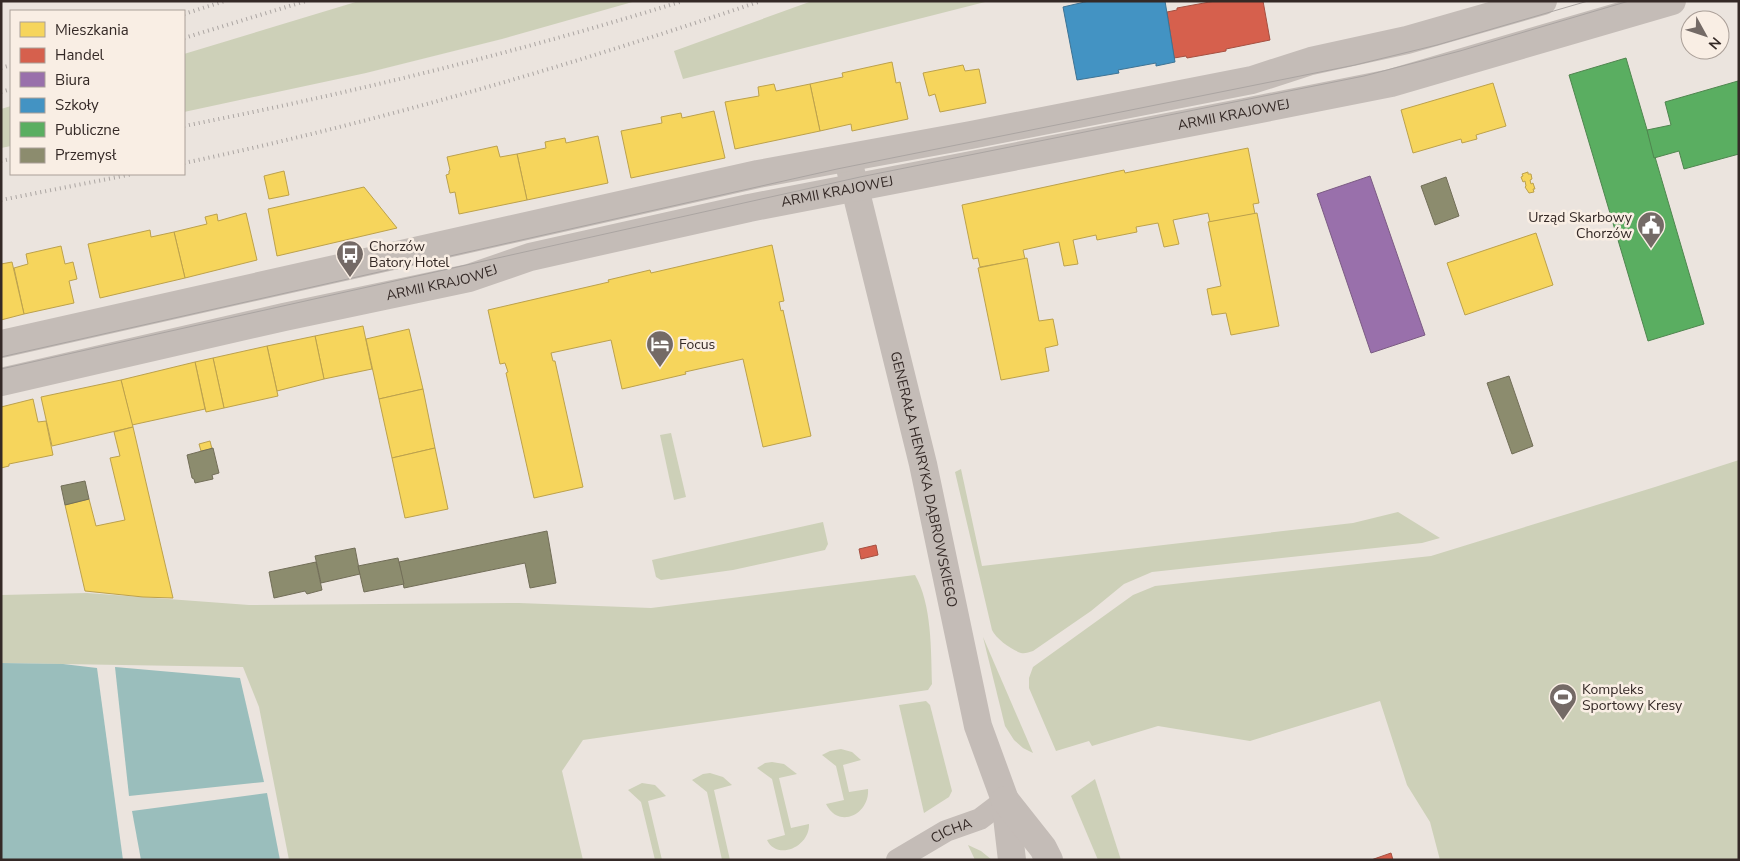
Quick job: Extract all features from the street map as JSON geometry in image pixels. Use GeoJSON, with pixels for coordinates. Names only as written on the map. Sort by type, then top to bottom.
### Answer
{"type":"FeatureCollection","features":[{"type":"Feature","properties":{"kind":"street"},"geometry":{"type":"LineString","coordinates":[[1,344],[758,174],[971,135],[1252,80],[1311,61],[1396,43],[1542,1]]}},
{"type":"Feature","properties":{"kind":"street","name":"ARMII KRAJOWEJ"},"geometry":{"type":"LineString","coordinates":[[1,382],[284,316],[469,278],[530,257],[748,208],[1407,79],[1672,1]]}},
{"type":"Feature","properties":{"kind":"street"},"geometry":{"type":"LineString","coordinates":[[1503,12],[1514,48]]}},
{"type":"Feature","properties":{"kind":"street"},"geometry":{"type":"LineString","coordinates":[[1396,43],[1407,79]]}},
{"type":"Feature","properties":{"kind":"street"},"geometry":{"type":"LineString","coordinates":[[1349,54],[1365,88]]}},
{"type":"Feature","properties":{"kind":"street","name":"GENERAŁA HENRYKA DĄBROWSKIEGO"},"geometry":{"type":"LineString","coordinates":[[848,156],[923,464],[978,726],[1005,800],[1012,860]]}},
{"type":"Feature","properties":{"kind":"street"},"geometry":{"type":"LineString","coordinates":[[443,245],[452,281]]}},
{"type":"Feature","properties":{"kind":"street"},"geometry":{"type":"LineString","coordinates":[[274,282],[284,316]]}},
{"type":"Feature","properties":{"kind":"street"},"geometry":{"type":"LineString","coordinates":[[184,303],[192,338]]}},
{"type":"Feature","properties":{"kind":"street"},"geometry":{"type":"LineString","coordinates":[[80,326],[87,362]]}},
{"type":"Feature","properties":{"kind":"street","name":"GENERAŁA HENRYKA DĄBROWSKIEGO"},"geometry":{"type":"LineString","coordinates":[[1005,800],[1043,848],[1049,860]]}},
{"type":"Feature","properties":{"kind":"street","name":"CICHA"},"geometry":{"type":"LineString","coordinates":[[897,860],[946,831],[980,819],[1005,800]]}},
{"type":"Feature","properties":{"kind":"green space"},"geometry":{"type":"Polygon","coordinates":[[[359,1],[636,1],[502,39],[366,73],[185,112],[185,54],[359,1]]]}},
{"type":"Feature","properties":{"kind":"green space"},"geometry":{"type":"Polygon","coordinates":[[[812,1],[989,1],[683,79],[674,51],[812,1]]]}},
{"type":"Feature","properties":{"kind":"green space"},"geometry":{"type":"Polygon","coordinates":[[[10,106],[10,146],[1,148],[1,109],[10,106]]]}},
{"type":"Feature","properties":{"kind":"green space"},"geometry":{"type":"Polygon","coordinates":[[[671,433],[686,497],[674,500],[660,435],[671,433]]]}},
{"type":"Feature","properties":{"kind":"green space","name":"Kompleks Sportowy Kresy"},"geometry":{"type":"Polygon","coordinates":[[[1739,460],[1739,860],[1440,860],[1430,822],[1407,785],[1380,701],[1250,741],[1158,726],[1092,746],[1089,741],[1056,751],[1029,688],[1029,678],[1033,667],[1133,595],[1155,586],[1431,556],[1739,460]]]}},
{"type":"Feature","properties":{"kind":"green space"},"geometry":{"type":"Polygon","coordinates":[[[961,469],[982,566],[1353,523],[1398,512],[1440,538],[1422,543],[1152,572],[1124,584],[1091,611],[1033,651],[1022,653],[1005,644],[992,630],[955,472],[961,469]]]}},
{"type":"Feature","properties":{"kind":"green space"},"geometry":{"type":"Polygon","coordinates":[[[823,522],[828,544],[825,550],[733,570],[661,580],[656,577],[652,560],[823,522]]]}},
{"type":"Feature","properties":{"kind":"green space"},"geometry":{"type":"Polygon","coordinates":[[[915,575],[925,600],[930,628],[932,684],[928,690],[583,740],[562,771],[583,860],[289,860],[259,707],[243,667],[1,663],[1,595],[87,593],[249,605],[519,603],[651,608],[915,575]]]}},
{"type":"Feature","properties":{"kind":"green space"},"geometry":{"type":"Polygon","coordinates":[[[983,637],[1033,753],[1023,748],[1014,740],[1005,726],[983,637]]]}},
{"type":"Feature","properties":{"kind":"green space"},"geometry":{"type":"Polygon","coordinates":[[[926,701],[930,705],[952,791],[949,797],[924,813],[899,705],[926,701]]]}},
{"type":"Feature","properties":{"kind":"green space"},"geometry":{"type":"Polygon","coordinates":[[[841,749],[852,752],[861,760],[843,765],[849,792],[868,789],[864,806],[853,816],[846,817],[838,816],[826,804],[844,800],[836,766],[822,755],[841,749]]]}},
{"type":"Feature","properties":{"kind":"green space"},"geometry":{"type":"Polygon","coordinates":[[[765,763],[784,764],[797,774],[779,778],[791,828],[809,824],[808,832],[799,845],[785,850],[778,850],[767,840],[785,835],[772,779],[757,768],[765,763]]]}},
{"type":"Feature","properties":{"kind":"green space"},"geometry":{"type":"Polygon","coordinates":[[[710,773],[723,777],[732,785],[714,790],[730,860],[722,860],[707,792],[692,780],[703,774],[710,773]]]}},
{"type":"Feature","properties":{"kind":"green space"},"geometry":{"type":"Polygon","coordinates":[[[1095,779],[1121,860],[1098,860],[1071,796],[1095,779]]]}},
{"type":"Feature","properties":{"kind":"green space"},"geometry":{"type":"Polygon","coordinates":[[[642,783],[655,785],[666,796],[648,801],[662,860],[655,860],[641,802],[628,790],[642,783]]]}},
{"type":"Feature","properties":{"kind":"green space"},"geometry":{"type":"Polygon","coordinates":[[[968,845],[981,851],[992,860],[975,860],[968,845]]]}},
{"type":"Feature","properties":{"kind":"water"},"geometry":{"type":"Polygon","coordinates":[[[1,663],[63,664],[97,668],[123,860],[1,860],[1,663]]]}},
{"type":"Feature","properties":{"kind":"water"},"geometry":{"type":"Polygon","coordinates":[[[115,667],[240,678],[264,782],[129,796],[115,667]]]}},
{"type":"Feature","properties":{"kind":"water"},"geometry":{"type":"Polygon","coordinates":[[[267,793],[280,860],[141,860],[132,811],[267,793]]]}},
{"type":"Feature","properties":{"kind":"building: Mieszkania"},"geometry":{"type":"Polygon","coordinates":[[[892,62],[896,83],[900,82],[908,119],[852,131],[851,124],[820,131],[810,84],[843,77],[842,73],[892,62]]]}},
{"type":"Feature","properties":{"kind":"building: Mieszkania"},"geometry":{"type":"Polygon","coordinates":[[[963,65],[965,71],[979,69],[986,103],[940,112],[935,94],[929,96],[923,73],[963,65]]]}},
{"type":"Feature","properties":{"kind":"building: Mieszkania"},"geometry":{"type":"Polygon","coordinates":[[[1493,83],[1506,126],[1476,135],[1477,139],[1462,143],[1461,139],[1413,153],[1401,110],[1493,83]]]}},
{"type":"Feature","properties":{"kind":"building: Mieszkania"},"geometry":{"type":"Polygon","coordinates":[[[774,84],[776,91],[810,84],[820,131],[735,149],[725,102],[759,96],[758,87],[774,84]]]}},
{"type":"Feature","properties":{"kind":"building: Mieszkania"},"geometry":{"type":"Polygon","coordinates":[[[714,111],[725,158],[631,178],[621,131],[662,123],[661,117],[681,113],[682,118],[714,111]]]}},
{"type":"Feature","properties":{"kind":"building: Mieszkania"},"geometry":{"type":"Polygon","coordinates":[[[598,136],[608,183],[527,200],[517,154],[546,148],[545,142],[565,138],[566,143],[598,136]]]}},
{"type":"Feature","properties":{"kind":"building: Mieszkania"},"geometry":{"type":"Polygon","coordinates":[[[497,146],[500,157],[517,154],[527,200],[459,214],[455,192],[450,193],[446,175],[449,174],[450,170],[447,157],[497,146]]]}},
{"type":"Feature","properties":{"kind":"building: Mieszkania"},"geometry":{"type":"Polygon","coordinates":[[[1248,148],[1259,203],[1253,204],[1255,214],[1210,222],[1208,213],[1173,220],[1179,244],[1164,247],[1158,223],[1136,227],[1137,232],[1097,240],[1096,235],[1073,240],[1078,264],[1064,266],[1059,242],[1023,250],[1025,259],[980,267],[978,258],[973,259],[962,205],[1124,170],[1125,173],[1248,148]]]}},
{"type":"Feature","properties":{"kind":"building: Mieszkania"},"geometry":{"type":"Polygon","coordinates":[[[284,171],[289,195],[269,199],[264,176],[284,171]]]}},
{"type":"Feature","properties":{"kind":"building: Mieszkania"},"geometry":{"type":"Polygon","coordinates":[[[1528,172],[1528,174],[1531,174],[1531,184],[1533,183],[1535,189],[1533,189],[1534,192],[1529,193],[1525,187],[1525,181],[1523,182],[1521,177],[1523,176],[1522,174],[1528,172]]]}},
{"type":"Feature","properties":{"kind":"building: Mieszkania"},"geometry":{"type":"Polygon","coordinates":[[[364,187],[397,228],[277,256],[268,209],[364,187]]]}},
{"type":"Feature","properties":{"kind":"building: Mieszkania"},"geometry":{"type":"Polygon","coordinates":[[[246,213],[257,260],[185,278],[174,232],[207,224],[205,217],[217,214],[218,221],[246,213]]]}},
{"type":"Feature","properties":{"kind":"building: Mieszkania"},"geometry":{"type":"Polygon","coordinates":[[[1257,213],[1279,326],[1231,335],[1226,313],[1212,315],[1207,289],[1221,286],[1208,222],[1257,213]]]}},
{"type":"Feature","properties":{"kind":"building: Mieszkania"},"geometry":{"type":"Polygon","coordinates":[[[150,230],[151,237],[174,232],[185,278],[100,298],[88,244],[150,230]]]}},
{"type":"Feature","properties":{"kind":"building: Mieszkania"},"geometry":{"type":"Polygon","coordinates":[[[1536,233],[1553,285],[1465,315],[1447,263],[1536,233]]]}},
{"type":"Feature","properties":{"kind":"building: Mieszkania","name":"Focus"},"geometry":{"type":"Polygon","coordinates":[[[772,245],[784,301],[779,302],[781,311],[783,310],[811,436],[763,447],[743,359],[622,389],[611,340],[551,353],[553,361],[555,361],[583,487],[534,498],[506,373],[508,372],[505,363],[500,364],[488,310],[609,282],[608,280],[650,270],[651,273],[772,245]]]}},
{"type":"Feature","properties":{"kind":"building: Mieszkania"},"geometry":{"type":"Polygon","coordinates":[[[61,246],[65,264],[73,262],[77,279],[69,281],[74,303],[24,314],[14,268],[28,264],[26,254],[61,246]]]}},
{"type":"Feature","properties":{"kind":"building: Mieszkania"},"geometry":{"type":"Polygon","coordinates":[[[1027,258],[1039,321],[1053,319],[1058,345],[1045,348],[1049,371],[1001,380],[978,268],[1027,258]]]}},
{"type":"Feature","properties":{"kind":"building: Mieszkania"},"geometry":{"type":"Polygon","coordinates":[[[12,262],[24,314],[1,320],[1,264],[12,262]]]}},
{"type":"Feature","properties":{"kind":"building: Mieszkania"},"geometry":{"type":"Polygon","coordinates":[[[363,326],[372,369],[324,379],[315,336],[363,326]]]}},
{"type":"Feature","properties":{"kind":"building: Mieszkania"},"geometry":{"type":"Polygon","coordinates":[[[409,329],[423,389],[379,399],[366,339],[409,329]]]}},
{"type":"Feature","properties":{"kind":"building: Mieszkania"},"geometry":{"type":"Polygon","coordinates":[[[315,336],[324,379],[277,391],[267,346],[315,336]]]}},
{"type":"Feature","properties":{"kind":"building: Mieszkania"},"geometry":{"type":"Polygon","coordinates":[[[267,346],[278,396],[224,408],[213,358],[267,346]]]}},
{"type":"Feature","properties":{"kind":"building: Mieszkania"},"geometry":{"type":"Polygon","coordinates":[[[213,358],[224,408],[206,412],[195,362],[213,358]]]}},
{"type":"Feature","properties":{"kind":"building: Mieszkania"},"geometry":{"type":"Polygon","coordinates":[[[195,362],[205,409],[132,425],[121,380],[195,362]]]}},
{"type":"Feature","properties":{"kind":"building: Mieszkania"},"geometry":{"type":"Polygon","coordinates":[[[121,380],[133,427],[52,446],[41,397],[121,380]]]}},
{"type":"Feature","properties":{"kind":"building: Mieszkania"},"geometry":{"type":"Polygon","coordinates":[[[423,389],[435,448],[392,458],[379,399],[423,389]]]}},
{"type":"Feature","properties":{"kind":"building: Mieszkania"},"geometry":{"type":"Polygon","coordinates":[[[33,399],[38,422],[46,421],[53,455],[9,464],[9,466],[1,468],[1,407],[33,399]]]}},
{"type":"Feature","properties":{"kind":"building: Mieszkania"},"geometry":{"type":"Polygon","coordinates":[[[133,427],[173,598],[85,591],[65,505],[89,499],[96,526],[125,520],[110,458],[120,456],[114,432],[133,427]]]}},
{"type":"Feature","properties":{"kind":"building: Mieszkania"},"geometry":{"type":"Polygon","coordinates":[[[210,441],[212,449],[201,451],[199,444],[210,441]]]}},
{"type":"Feature","properties":{"kind":"building: Mieszkania"},"geometry":{"type":"Polygon","coordinates":[[[435,448],[448,509],[405,518],[392,458],[435,448]]]}},
{"type":"Feature","properties":{"kind":"building: Handel"},"geometry":{"type":"Polygon","coordinates":[[[1215,1],[1263,1],[1270,40],[1226,49],[1226,51],[1187,58],[1186,56],[1174,58],[1167,12],[1177,10],[1177,8],[1215,1]]]}},
{"type":"Feature","properties":{"kind":"building: Handel"},"geometry":{"type":"Polygon","coordinates":[[[876,545],[878,555],[861,559],[859,549],[876,545]]]}},
{"type":"Feature","properties":{"kind":"building: Handel"},"geometry":{"type":"Polygon","coordinates":[[[1391,853],[1393,860],[1371,860],[1391,853]]]}},
{"type":"Feature","properties":{"kind":"building: Biura"},"geometry":{"type":"Polygon","coordinates":[[[1370,176],[1425,335],[1371,353],[1317,194],[1370,176]]]}},
{"type":"Feature","properties":{"kind":"building: Szkoły"},"geometry":{"type":"Polygon","coordinates":[[[1089,1],[1165,1],[1175,62],[1156,66],[1156,63],[1118,70],[1119,73],[1077,80],[1063,7],[1089,1]]]}},
{"type":"Feature","properties":{"kind":"building: Publiczne","name":"Urząd Skarbowy Chorzów"},"geometry":{"type":"Polygon","coordinates":[[[1626,58],[1704,324],[1648,341],[1569,75],[1626,58]]]}},
{"type":"Feature","properties":{"kind":"building: Publiczne"},"geometry":{"type":"Polygon","coordinates":[[[1738,81],[1739,154],[1684,169],[1679,151],[1654,158],[1647,130],[1671,125],[1665,102],[1738,81]]]}},
{"type":"Feature","properties":{"kind":"building: Przemysł"},"geometry":{"type":"Polygon","coordinates":[[[1446,177],[1459,216],[1435,225],[1421,186],[1446,177]]]}},
{"type":"Feature","properties":{"kind":"building: Przemysł"},"geometry":{"type":"Polygon","coordinates":[[[1509,376],[1533,446],[1512,454],[1487,383],[1509,376]]]}},
{"type":"Feature","properties":{"kind":"building: Przemysł"},"geometry":{"type":"Polygon","coordinates":[[[213,448],[219,473],[212,475],[213,479],[195,483],[192,478],[187,455],[213,448]]]}},
{"type":"Feature","properties":{"kind":"building: Przemysł"},"geometry":{"type":"Polygon","coordinates":[[[85,481],[89,499],[65,505],[61,486],[85,481]]]}},
{"type":"Feature","properties":{"kind":"building: Przemysł"},"geometry":{"type":"Polygon","coordinates":[[[547,531],[556,583],[530,588],[525,563],[404,588],[399,562],[547,531]]]}},
{"type":"Feature","properties":{"kind":"building: Przemysł"},"geometry":{"type":"Polygon","coordinates":[[[355,548],[360,574],[321,583],[315,556],[355,548]]]}},
{"type":"Feature","properties":{"kind":"building: Przemysł"},"geometry":{"type":"Polygon","coordinates":[[[398,558],[404,584],[364,592],[358,566],[398,558]]]}},
{"type":"Feature","properties":{"kind":"building: Przemysł"},"geometry":{"type":"Polygon","coordinates":[[[316,562],[322,590],[307,594],[305,591],[274,598],[269,572],[316,562]]]}},
{"type":"Feature","properties":{"kind":"tram line"},"geometry":{"type":"LineString","coordinates":[[1,357],[837,169],[1355,65],[1437,45],[1588,1]]}},
{"type":"Feature","properties":{"kind":"tram line"},"geometry":{"type":"LineString","coordinates":[[1,369],[860,177],[1364,76],[1460,51],[1629,1]]}},
{"type":"Feature","properties":{"kind":"railway"},"geometry":{"type":"LineString","coordinates":[[185,14],[225,1]]}},
{"type":"Feature","properties":{"kind":"railway"},"geometry":{"type":"LineString","coordinates":[[185,38],[306,1]]}},
{"type":"Feature","properties":{"kind":"railway"},"geometry":{"type":"LineString","coordinates":[[185,126],[310,100],[435,70],[621,20],[683,1]]}},
{"type":"Feature","properties":{"kind":"railway"},"geometry":{"type":"LineString","coordinates":[[185,163],[330,129],[475,91],[619,48],[761,1]]}},
{"type":"Feature","properties":{"kind":"railway"},"geometry":{"type":"LineString","coordinates":[[1,68],[10,65]]}},
{"type":"Feature","properties":{"kind":"railway"},"geometry":{"type":"LineString","coordinates":[[1,92],[10,89]]}},
{"type":"Feature","properties":{"kind":"railway"},"geometry":{"type":"LineString","coordinates":[[1,161],[10,159]]}},
{"type":"Feature","properties":{"kind":"railway"},"geometry":{"type":"LineString","coordinates":[[1,200],[128,175]]}},
{"type":"Feature","properties":{"kind":"place","name":"Urząd Skarbowy Chorzów"},"geometry":{"type":"Point","coordinates":[1651,249]}},
{"type":"Feature","properties":{"kind":"place","name":"Chorzów Batory Hotel"},"geometry":{"type":"Point","coordinates":[350,278]}},
{"type":"Feature","properties":{"kind":"place","name":"Focus"},"geometry":{"type":"Point","coordinates":[660,368]}},
{"type":"Feature","properties":{"kind":"place","name":"Kompleks Sportowy Kresy"},"geometry":{"type":"Point","coordinates":[1563,721]}}]}
